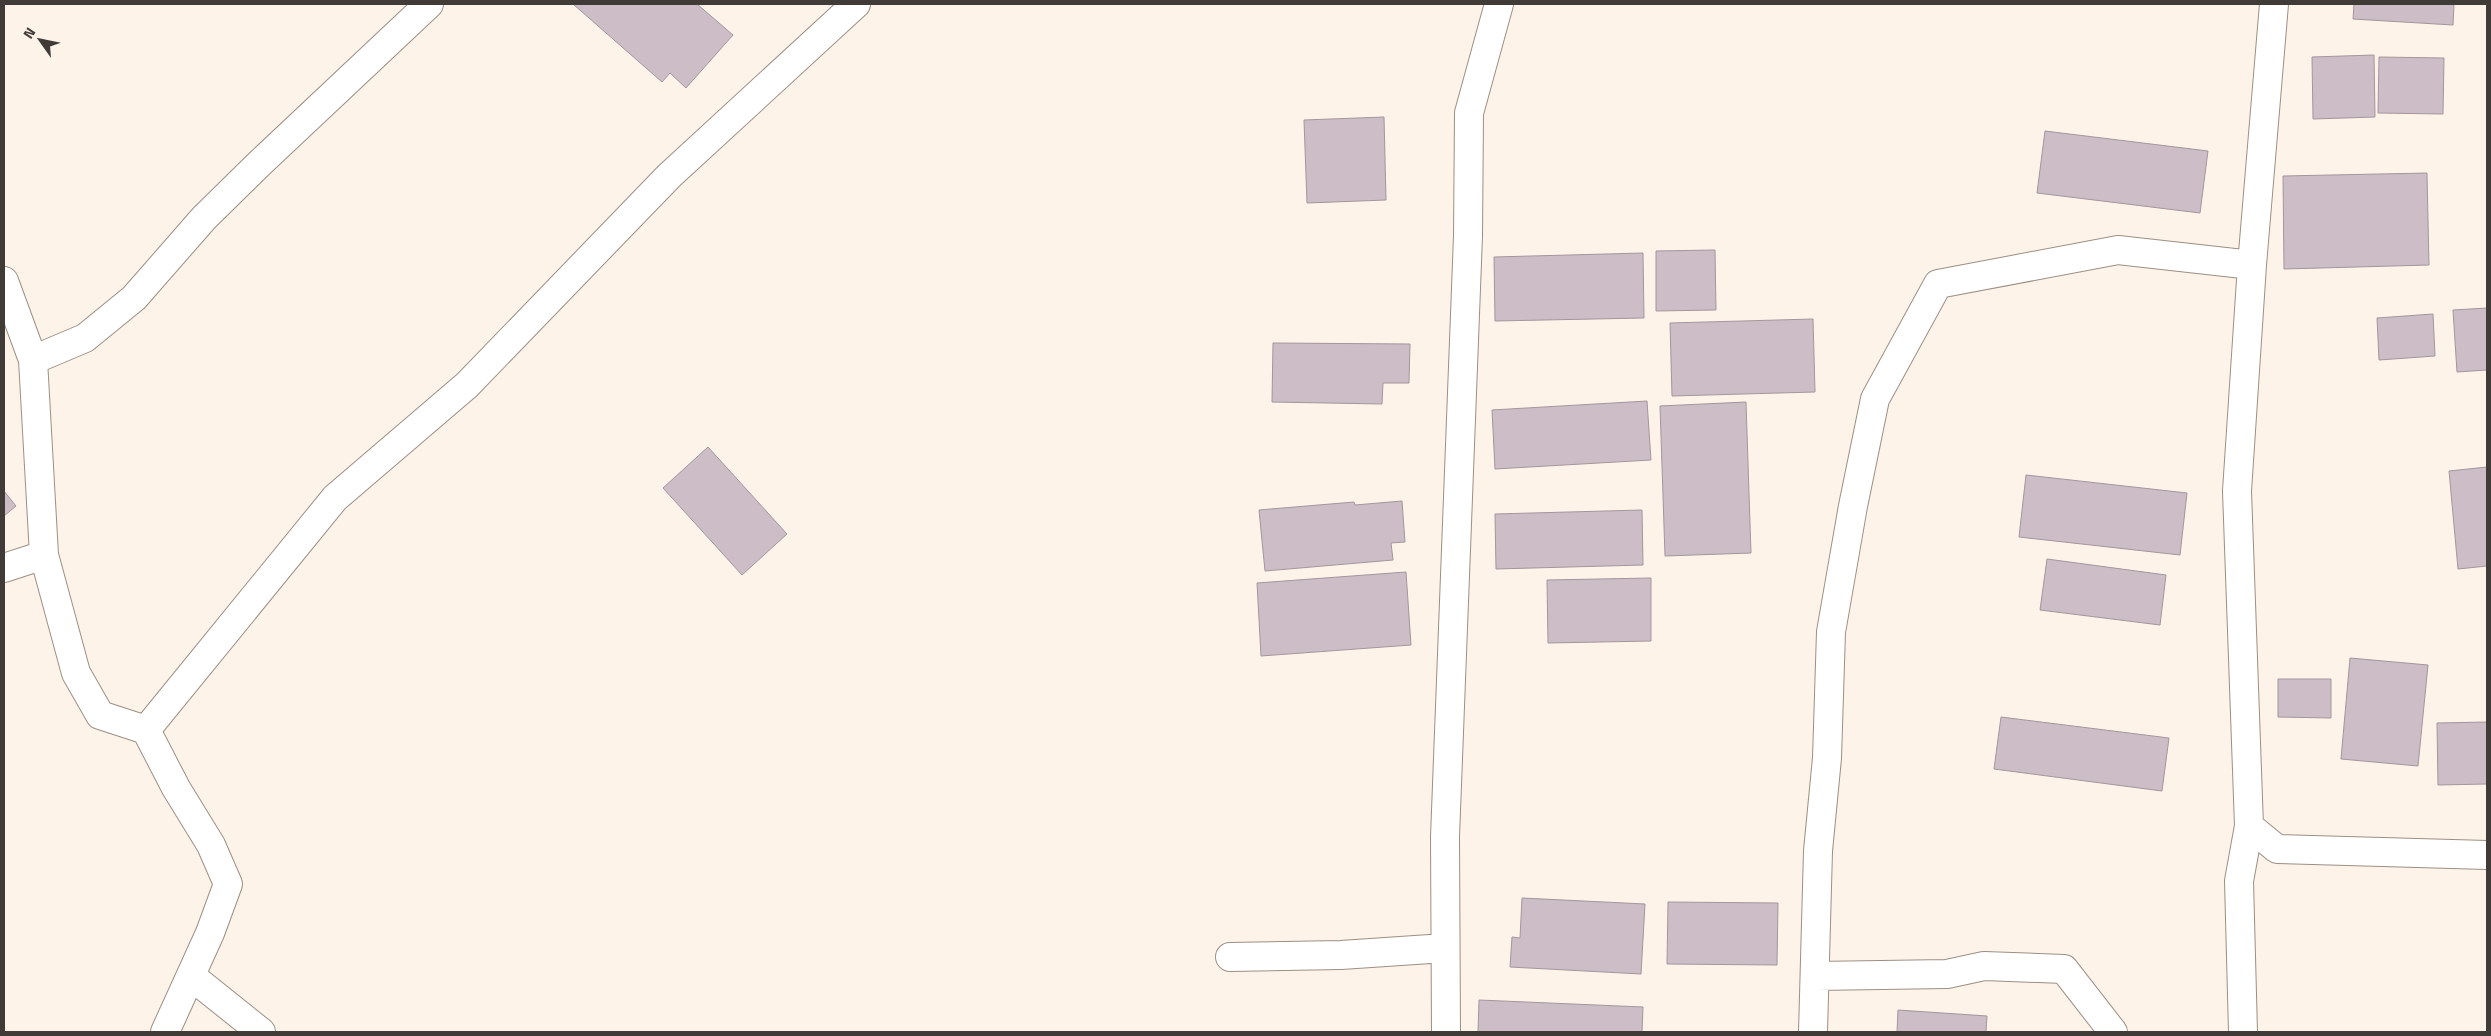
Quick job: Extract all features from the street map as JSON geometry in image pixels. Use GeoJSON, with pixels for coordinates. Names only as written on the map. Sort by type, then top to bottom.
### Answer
{"type":"FeatureCollection","features":[{"type":"Feature","properties":{"kind":"street"},"geometry":{"type":"LineString","coordinates":[[33,360],[85,338],[134,298],[204,218],[430,4]]}},
{"type":"Feature","properties":{"kind":"street"},"geometry":{"type":"LineString","coordinates":[[146,730],[335,498],[467,385],[669,176],[856,4]]}},
{"type":"Feature","properties":{"kind":"street"},"geometry":{"type":"LineString","coordinates":[[1446,1032],[1445,837],[1468,236],[1469,113],[1498,4]]}},
{"type":"Feature","properties":{"kind":"street"},"geometry":{"type":"LineString","coordinates":[[2243,1032],[2239,881],[2249,826],[2236,491],[2252,265],[2274,4]]}},
{"type":"Feature","properties":{"kind":"street"},"geometry":{"type":"LineString","coordinates":[[1813,1032],[1818,851],[1827,758],[1832,632],[1853,506],[1875,399],[1938,284],[2118,250],[2252,265]]}},
{"type":"Feature","properties":{"kind":"street"},"geometry":{"type":"LineString","coordinates":[[4,281],[33,360],[44,555],[76,673],[100,715],[146,730],[176,788],[211,845],[228,884],[210,933],[164,1032]]}},
{"type":"Feature","properties":{"kind":"street"},"geometry":{"type":"LineString","coordinates":[[4,568],[44,555]]}},
{"type":"Feature","properties":{"kind":"street"},"geometry":{"type":"LineString","coordinates":[[2249,826],[2277,849],[2487,854]]}},
{"type":"Feature","properties":{"kind":"street"},"geometry":{"type":"LineString","coordinates":[[1230,957],[1341,955],[1445,948]]}},
{"type":"Feature","properties":{"kind":"street"},"geometry":{"type":"LineString","coordinates":[[1816,976],[1947,974],[1984,966],[2064,969],[2113,1032]]}},
{"type":"Feature","properties":{"kind":"street"},"geometry":{"type":"LineString","coordinates":[[191,976],[260,1032]]}},
{"type":"Feature","properties":{"kind":"building"},"geometry":{"type":"Polygon","coordinates":[[[573,4],[697,4],[733,35],[686,88],[670,73],[662,82],[573,4]]]}},
{"type":"Feature","properties":{"kind":"building"},"geometry":{"type":"Polygon","coordinates":[[[2354,4],[2454,4],[2453,25],[2353,19],[2354,4]]]}},
{"type":"Feature","properties":{"kind":"building"},"geometry":{"type":"Polygon","coordinates":[[[2374,55],[2375,117],[2313,119],[2312,57],[2374,55]]]}},
{"type":"Feature","properties":{"kind":"building"},"geometry":{"type":"Polygon","coordinates":[[[2379,57],[2444,58],[2443,114],[2378,113],[2379,57]]]}},
{"type":"Feature","properties":{"kind":"building"},"geometry":{"type":"Polygon","coordinates":[[[1384,117],[1386,200],[1307,203],[1304,120],[1384,117]]]}},
{"type":"Feature","properties":{"kind":"building"},"geometry":{"type":"Polygon","coordinates":[[[2045,131],[2208,151],[2200,213],[2037,193],[2045,131]]]}},
{"type":"Feature","properties":{"kind":"building"},"geometry":{"type":"Polygon","coordinates":[[[2427,173],[2429,265],[2284,269],[2283,176],[2427,173]]]}},
{"type":"Feature","properties":{"kind":"building"},"geometry":{"type":"Polygon","coordinates":[[[1715,250],[1716,310],[1656,311],[1656,251],[1715,250]]]}},
{"type":"Feature","properties":{"kind":"building"},"geometry":{"type":"Polygon","coordinates":[[[1643,253],[1644,318],[1495,321],[1494,257],[1643,253]]]}},
{"type":"Feature","properties":{"kind":"building"},"geometry":{"type":"Polygon","coordinates":[[[2487,308],[2487,370],[2457,372],[2453,310],[2487,308]]]}},
{"type":"Feature","properties":{"kind":"building"},"geometry":{"type":"Polygon","coordinates":[[[2433,314],[2435,356],[2379,360],[2377,318],[2433,314]]]}},
{"type":"Feature","properties":{"kind":"building"},"geometry":{"type":"Polygon","coordinates":[[[1813,319],[1815,392],[1672,396],[1670,323],[1813,319]]]}},
{"type":"Feature","properties":{"kind":"building"},"geometry":{"type":"Polygon","coordinates":[[[1273,343],[1410,344],[1409,383],[1383,383],[1382,404],[1272,402],[1273,343]]]}},
{"type":"Feature","properties":{"kind":"building"},"geometry":{"type":"Polygon","coordinates":[[[1647,401],[1651,460],[1495,469],[1492,410],[1647,401]]]}},
{"type":"Feature","properties":{"kind":"building"},"geometry":{"type":"Polygon","coordinates":[[[1746,402],[1751,553],[1665,556],[1660,406],[1746,402]]]}},
{"type":"Feature","properties":{"kind":"building"},"geometry":{"type":"Polygon","coordinates":[[[708,447],[787,534],[742,575],[663,488],[708,447]]]}},
{"type":"Feature","properties":{"kind":"building"},"geometry":{"type":"Polygon","coordinates":[[[2487,467],[2487,566],[2458,569],[2449,471],[2487,467]]]}},
{"type":"Feature","properties":{"kind":"building"},"geometry":{"type":"Polygon","coordinates":[[[2026,475],[2187,493],[2180,555],[2019,537],[2026,475]]]}},
{"type":"Feature","properties":{"kind":"building"},"geometry":{"type":"Polygon","coordinates":[[[4,491],[16,506],[4,516],[4,491]]]}},
{"type":"Feature","properties":{"kind":"building"},"geometry":{"type":"Polygon","coordinates":[[[1402,501],[1405,542],[1391,543],[1393,560],[1265,571],[1259,510],[1354,502],[1355,505],[1402,501]]]}},
{"type":"Feature","properties":{"kind":"building"},"geometry":{"type":"Polygon","coordinates":[[[1642,510],[1643,565],[1496,569],[1495,514],[1642,510]]]}},
{"type":"Feature","properties":{"kind":"building"},"geometry":{"type":"Polygon","coordinates":[[[2047,559],[2166,575],[2160,625],[2040,610],[2047,559]]]}},
{"type":"Feature","properties":{"kind":"building"},"geometry":{"type":"Polygon","coordinates":[[[1406,572],[1411,645],[1261,656],[1257,583],[1406,572]]]}},
{"type":"Feature","properties":{"kind":"building"},"geometry":{"type":"Polygon","coordinates":[[[1651,578],[1651,641],[1548,643],[1547,580],[1651,578]]]}},
{"type":"Feature","properties":{"kind":"building"},"geometry":{"type":"Polygon","coordinates":[[[2350,658],[2428,665],[2418,766],[2341,759],[2350,658]]]}},
{"type":"Feature","properties":{"kind":"building"},"geometry":{"type":"Polygon","coordinates":[[[2278,679],[2331,679],[2331,718],[2278,717],[2278,679]]]}},
{"type":"Feature","properties":{"kind":"building"},"geometry":{"type":"Polygon","coordinates":[[[2001,717],[2169,738],[2162,791],[1994,769],[2001,717]]]}},
{"type":"Feature","properties":{"kind":"building"},"geometry":{"type":"Polygon","coordinates":[[[2487,722],[2487,784],[2438,785],[2437,723],[2487,722]]]}},
{"type":"Feature","properties":{"kind":"building"},"geometry":{"type":"Polygon","coordinates":[[[1522,898],[1645,904],[1641,974],[1510,967],[1512,937],[1520,938],[1522,898]]]}},
{"type":"Feature","properties":{"kind":"building"},"geometry":{"type":"Polygon","coordinates":[[[1668,902],[1778,903],[1777,965],[1667,964],[1668,902]]]}},
{"type":"Feature","properties":{"kind":"building"},"geometry":{"type":"Polygon","coordinates":[[[1479,1000],[1643,1007],[1642,1032],[1478,1032],[1479,1000]]]}},
{"type":"Feature","properties":{"kind":"building"},"geometry":{"type":"Polygon","coordinates":[[[1898,1010],[1987,1016],[1986,1032],[1897,1032],[1898,1010]]]}}]}
